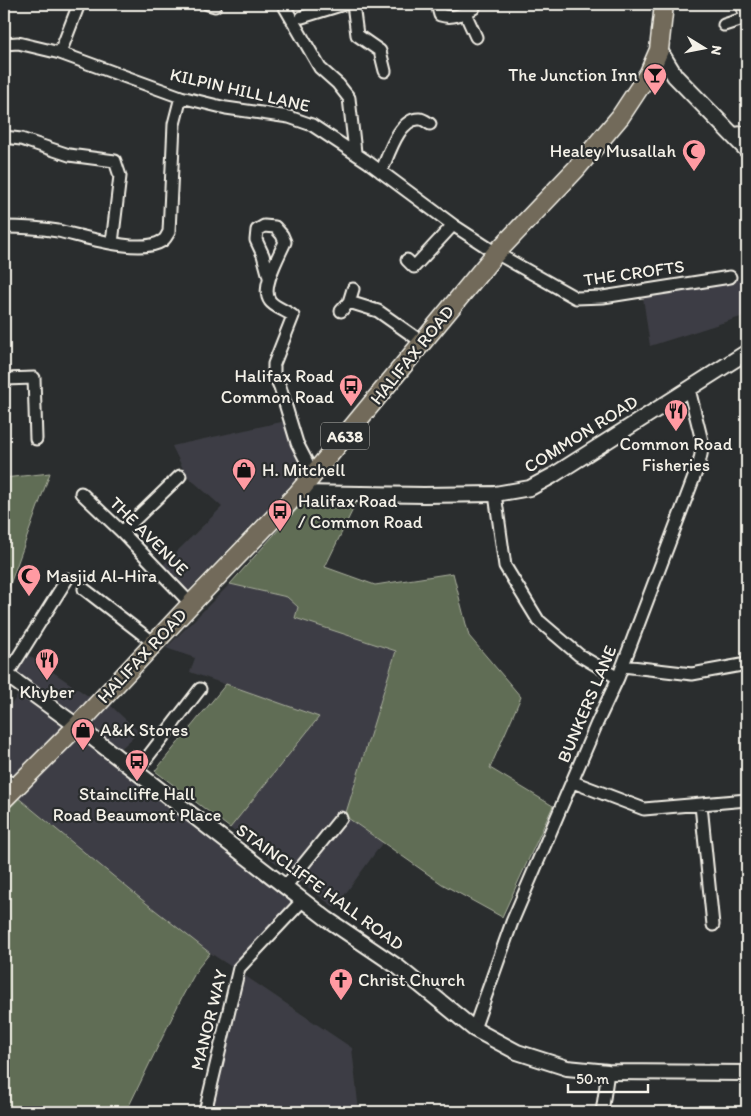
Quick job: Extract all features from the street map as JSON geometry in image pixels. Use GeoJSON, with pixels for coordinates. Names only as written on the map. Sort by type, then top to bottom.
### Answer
{"type":"FeatureCollection","features":[{"type":"Feature","properties":{"kind":"main road","name":"A638"},"geometry":{"type":"LineString","coordinates":[[659,50],[664,4]]}},
{"type":"Feature","properties":{"kind":"main road"},"geometry":{"type":"LineString","coordinates":[[659,50],[675,76],[747,150]]}},
{"type":"Feature","properties":{"kind":"main road","name":"HALIFAX ROAD"},"geometry":{"type":"LineString","coordinates":[[4,799],[11,782],[77,726],[190,604],[298,493],[496,253],[576,168],[620,117],[649,73],[659,50]]}},
{"type":"Feature","properties":{"kind":"street"},"geometry":{"type":"LineString","coordinates":[[60,53],[79,4]]}},
{"type":"Feature","properties":{"kind":"street"},"geometry":{"type":"LineString","coordinates":[[283,4],[320,68],[338,84],[349,98],[355,152]]}},
{"type":"Feature","properties":{"kind":"street"},"geometry":{"type":"LineString","coordinates":[[302,17],[344,4]]}},
{"type":"Feature","properties":{"kind":"street"},"geometry":{"type":"LineString","coordinates":[[353,4],[357,35],[380,51],[385,72]]}},
{"type":"Feature","properties":{"kind":"street"},"geometry":{"type":"LineString","coordinates":[[437,4],[440,15],[448,18],[470,10],[476,37]]}},
{"type":"Feature","properties":{"kind":"street"},"geometry":{"type":"LineString","coordinates":[[724,25],[747,20],[742,4]]}},
{"type":"Feature","properties":{"kind":"street","name":"KILPIN HILL LANE"},"geometry":{"type":"LineString","coordinates":[[4,44],[18,44],[60,53],[181,97],[226,108],[289,117],[312,125],[355,152],[453,225],[496,253]]}},
{"type":"Feature","properties":{"kind":"street"},"geometry":{"type":"LineString","coordinates":[[4,227],[28,227],[50,230],[112,243],[150,245],[163,241],[169,232],[174,124],[181,97]]}},
{"type":"Feature","properties":{"kind":"street"},"geometry":{"type":"LineString","coordinates":[[381,172],[403,126],[421,118],[430,124]]}},
{"type":"Feature","properties":{"kind":"street"},"geometry":{"type":"LineString","coordinates":[[730,134],[747,132]]}},
{"type":"Feature","properties":{"kind":"street"},"geometry":{"type":"LineString","coordinates":[[4,137],[21,138],[69,155],[114,161],[120,176],[112,243]]}},
{"type":"Feature","properties":{"kind":"street"},"geometry":{"type":"LineString","coordinates":[[407,260],[414,267],[453,225]]}},
{"type":"Feature","properties":{"kind":"street","name":"THE CROFTS"},"geometry":{"type":"LineString","coordinates":[[496,253],[576,298],[603,297],[730,277]]}},
{"type":"Feature","properties":{"kind":"street"},"geometry":{"type":"LineString","coordinates":[[269,277],[266,293],[270,302],[293,316],[274,364],[274,374],[280,387],[297,443],[313,474]]}},
{"type":"Feature","properties":{"kind":"street"},"geometry":{"type":"LineString","coordinates":[[354,289],[345,307],[378,311],[422,342]]}},
{"type":"Feature","properties":{"kind":"street","name":"COMMON ROAD"},"geometry":{"type":"LineString","coordinates":[[298,493],[495,494],[530,488],[552,476],[747,352]]}},
{"type":"Feature","properties":{"kind":"street"},"geometry":{"type":"LineString","coordinates":[[4,379],[34,378],[36,439]]}},
{"type":"Feature","properties":{"kind":"street","name":"BUNKERS LANE"},"geometry":{"type":"LineString","coordinates":[[474,1029],[512,922],[623,666],[699,464],[703,445],[689,389]]}},
{"type":"Feature","properties":{"kind":"street"},"geometry":{"type":"LineString","coordinates":[[122,532],[180,476]]}},
{"type":"Feature","properties":{"kind":"street","name":"THE AVENUE"},"geometry":{"type":"LineString","coordinates":[[81,493],[122,532],[190,604]]}},
{"type":"Feature","properties":{"kind":"street"},"geometry":{"type":"LineString","coordinates":[[495,494],[505,566],[538,620],[579,655],[618,678]]}},
{"type":"Feature","properties":{"kind":"street"},"geometry":{"type":"LineString","coordinates":[[6,674],[67,579]]}},
{"type":"Feature","properties":{"kind":"street"},"geometry":{"type":"LineString","coordinates":[[84,589],[154,643]]}},
{"type":"Feature","properties":{"kind":"street"},"geometry":{"type":"LineString","coordinates":[[623,666],[692,674],[747,664]]}},
{"type":"Feature","properties":{"kind":"street","name":"STAINCLIFFE HALL ROAD"},"geometry":{"type":"LineString","coordinates":[[6,674],[77,726],[327,919],[398,967],[474,1029],[517,1052],[567,1068],[608,1072],[747,1073]]}},
{"type":"Feature","properties":{"kind":"street"},"geometry":{"type":"LineString","coordinates":[[136,772],[200,689]]}},
{"type":"Feature","properties":{"kind":"street"},"geometry":{"type":"LineString","coordinates":[[573,782],[644,809],[747,800]]}},
{"type":"Feature","properties":{"kind":"street"},"geometry":{"type":"LineString","coordinates":[[702,805],[713,925]]}},
{"type":"Feature","properties":{"kind":"street"},"geometry":{"type":"LineString","coordinates":[[285,887],[341,818]]}},
{"type":"Feature","properties":{"kind":"street","name":"MANOR WAY"},"geometry":{"type":"LineString","coordinates":[[205,1112],[238,968],[302,900]]}},
{"type":"Feature","properties":{"kind":"street"},"geometry":{"type":"LineString","coordinates":[[602,1112],[608,1072]]}},
{"type":"Feature","properties":{"kind":"shaded area"},"geometry":{"type":"Polygon","coordinates":[[[747,278],[747,315],[650,346],[643,297],[747,278]]]}},
{"type":"Feature","properties":{"kind":"shaded area","name":"H. Mitchell"},"geometry":{"type":"Polygon","coordinates":[[[286,421],[306,469],[188,591],[162,566],[222,507],[186,475],[172,446],[286,421]]]}},
{"type":"Feature","properties":{"kind":"shaded area"},"geometry":{"type":"Polygon","coordinates":[[[230,584],[287,597],[298,607],[295,618],[396,651],[345,816],[383,842],[335,908],[230,828],[318,717],[190,672],[195,658],[166,648],[230,584]]]}},
{"type":"Feature","properties":{"kind":"shaded area"},"geometry":{"type":"Polygon","coordinates":[[[25,653],[97,702],[109,704],[139,732],[113,756],[303,900],[238,971],[210,953],[146,903],[11,792],[26,781],[4,772],[4,715],[19,693],[12,675],[25,653]]]}},
{"type":"Feature","properties":{"kind":"shaded area"},"geometry":{"type":"Polygon","coordinates":[[[238,971],[352,1048],[359,1112],[205,1112],[238,971]]]}},
{"type":"Feature","properties":{"kind":"green space"},"geometry":{"type":"Polygon","coordinates":[[[50,473],[4,601],[4,478],[50,473]]]}},
{"type":"Feature","properties":{"kind":"green space"},"geometry":{"type":"Polygon","coordinates":[[[357,501],[325,567],[375,585],[453,573],[469,636],[521,697],[490,768],[553,806],[502,917],[442,884],[345,816],[396,651],[295,618],[298,607],[287,597],[230,584],[298,508],[309,503],[357,501]]]}},
{"type":"Feature","properties":{"kind":"green space"},"geometry":{"type":"Polygon","coordinates":[[[226,684],[319,717],[230,828],[155,771],[226,684]]]}},
{"type":"Feature","properties":{"kind":"green space"},"geometry":{"type":"Polygon","coordinates":[[[11,792],[210,953],[198,968],[182,997],[126,1112],[4,1112],[4,799],[11,792]]]}},
{"type":"Feature","properties":{"kind":"place","name":"The Junction Inn"},"geometry":{"type":"Point","coordinates":[655,96]}},
{"type":"Feature","properties":{"kind":"place","name":"Healey Musallah"},"geometry":{"type":"Point","coordinates":[694,172]}},
{"type":"Feature","properties":{"kind":"place","name":"Halifax Road Common Road"},"geometry":{"type":"Point","coordinates":[351,407]}},
{"type":"Feature","properties":{"kind":"place","name":"Common Road Fisheries"},"geometry":{"type":"Point","coordinates":[676,432]}},
{"type":"Feature","properties":{"kind":"place","name":"H. Mitchell"},"geometry":{"type":"Point","coordinates":[244,491]}},
{"type":"Feature","properties":{"kind":"place","name":"Halifax Road / Common Road"},"geometry":{"type":"Point","coordinates":[280,532]}},
{"type":"Feature","properties":{"kind":"place","name":"Masjid Al-Hira"},"geometry":{"type":"Point","coordinates":[29,597]}},
{"type":"Feature","properties":{"kind":"place","name":"Khyber"},"geometry":{"type":"Point","coordinates":[47,681]}},
{"type":"Feature","properties":{"kind":"place","name":"A&K Stores"},"geometry":{"type":"Point","coordinates":[83,751]}},
{"type":"Feature","properties":{"kind":"place","name":"Staincliffe Hall Road Beaumont Place"},"geometry":{"type":"Point","coordinates":[137,782]}},
{"type":"Feature","properties":{"kind":"place","name":"Christ Church"},"geometry":{"type":"Point","coordinates":[341,1001]}}]}
